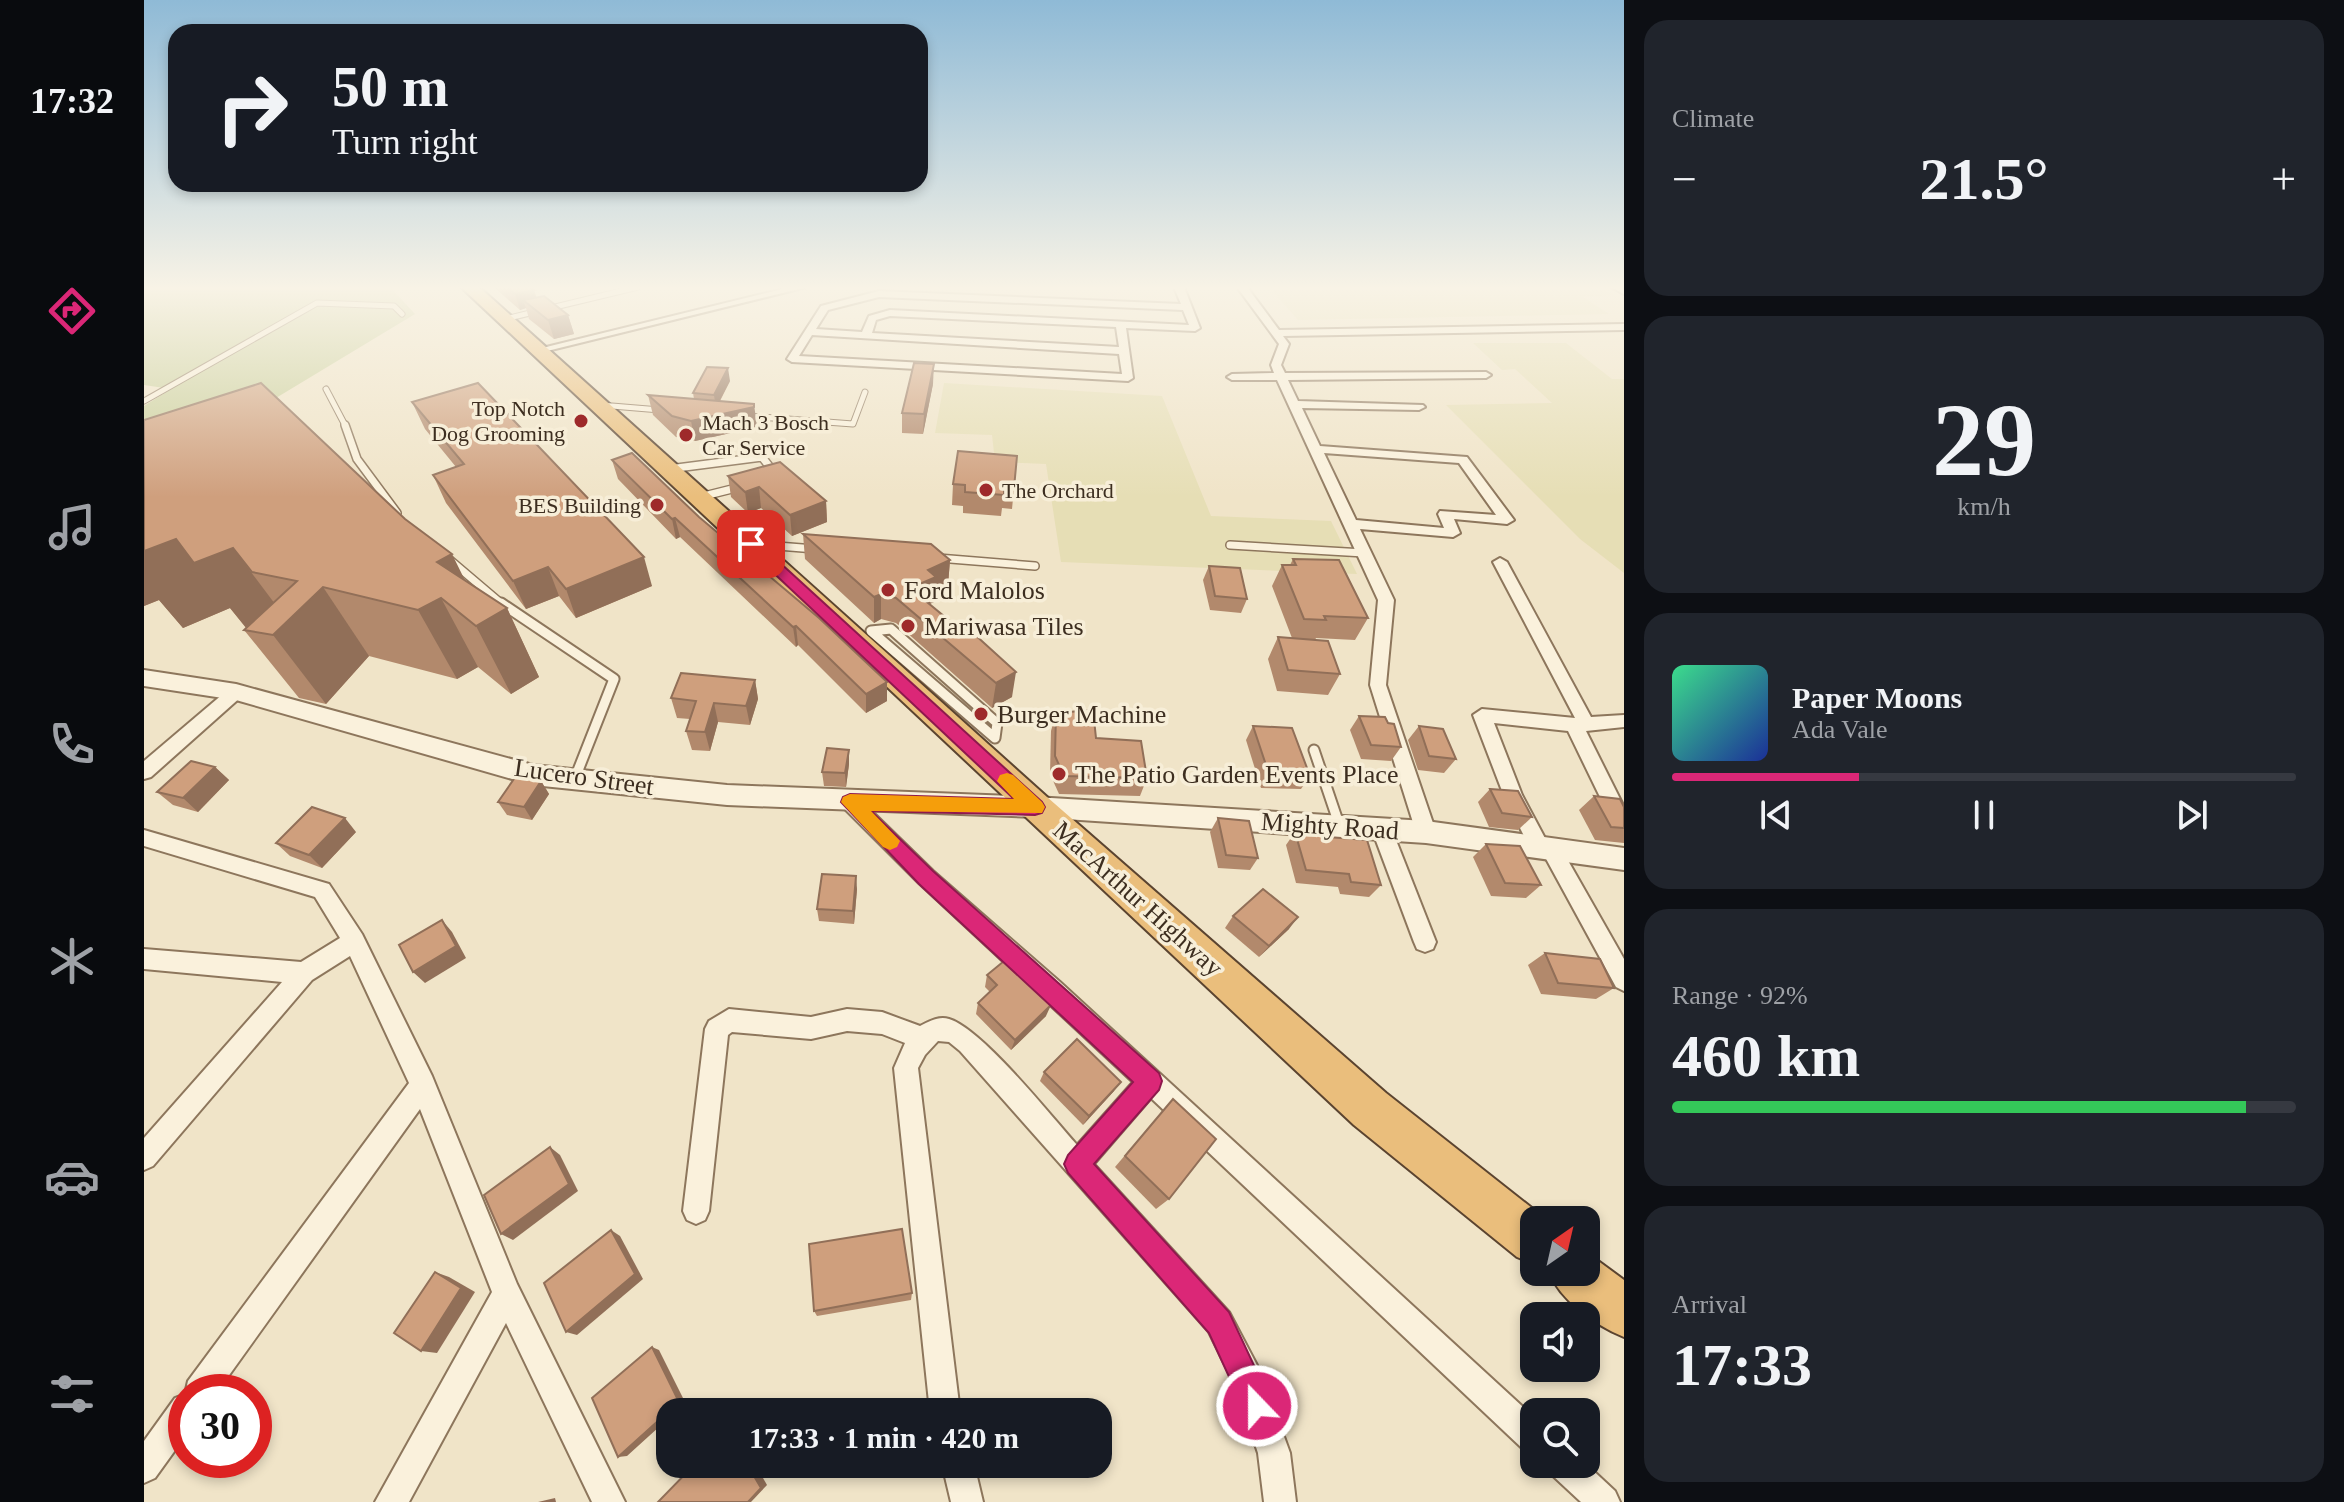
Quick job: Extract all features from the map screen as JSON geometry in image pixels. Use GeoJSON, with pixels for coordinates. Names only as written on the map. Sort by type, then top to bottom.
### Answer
{"type":"FeatureCollection","features":[{"type":"Feature","properties":{"kind":"highway","name":"MacArthur Highway"},"geometry":{"type":"LineString","coordinates":[[547,357],[751,544],[923,689],[1035,807],[1370,1109],[1520,1229]]}},
{"type":"Feature","properties":{"kind":"highway"},"geometry":{"type":"LineString","coordinates":[[1592,1286],[1624,1312]]}},
{"type":"Feature","properties":{"kind":"street"},"geometry":{"type":"LineString","coordinates":[[793,357],[1128,378],[1126,357]]}},
{"type":"Feature","properties":{"kind":"street"},"geometry":{"type":"LineString","coordinates":[[1279,357],[1276,365],[1386,600],[1378,685],[1426,832]]}},
{"type":"Feature","properties":{"kind":"street"},"geometry":{"type":"LineString","coordinates":[[1232,377],[1486,375]]}},
{"type":"Feature","properties":{"kind":"street"},"geometry":{"type":"LineString","coordinates":[[1295,404],[1419,407]]}},
{"type":"Feature","properties":{"kind":"street"},"geometry":{"type":"LineString","coordinates":[[1316,449],[1463,460],[1507,520],[1445,514],[1453,533],[1351,524]]}},
{"type":"Feature","properties":{"kind":"street"},"geometry":{"type":"LineString","coordinates":[[1500,562],[1581,725],[1624,826]]}},
{"type":"Feature","properties":{"kind":"street","name":"Lucero Street"},"geometry":{"type":"LineString","coordinates":[[144,678],[236,692],[533,775],[727,795],[1035,807]]}},
{"type":"Feature","properties":{"kind":"street"},"geometry":{"type":"LineString","coordinates":[[144,772],[236,692]]}},
{"type":"Feature","properties":{"kind":"street"},"geometry":{"type":"LineString","coordinates":[[1624,721],[1581,725],[1482,715],[1513,796],[1624,980]]}},
{"type":"Feature","properties":{"kind":"street"},"geometry":{"type":"LineString","coordinates":[[850,802],[926,877],[1520,1425]]}},
{"type":"Feature","properties":{"kind":"street","name":"Mighty Road"},"geometry":{"type":"LineString","coordinates":[[1035,807],[1426,832],[1624,859]]}},
{"type":"Feature","properties":{"kind":"street"},"geometry":{"type":"LineString","coordinates":[[1382,830],[1425,942]]}},
{"type":"Feature","properties":{"kind":"street"},"geometry":{"type":"LineString","coordinates":[[144,838],[322,890],[354,941],[423,1085],[507,1294],[609,1502]]}},
{"type":"Feature","properties":{"kind":"street"},"geometry":{"type":"LineString","coordinates":[[144,1157],[304,973],[354,941]]}},
{"type":"Feature","properties":{"kind":"street"},"geometry":{"type":"LineString","coordinates":[[144,959],[304,973]]}},
{"type":"Feature","properties":{"kind":"street"},"geometry":{"type":"LineString","coordinates":[[696,1211],[717,1029],[729,1020],[811,1028],[847,1020],[882,1023],[922,1038]]}},
{"type":"Feature","properties":{"kind":"street"},"geometry":{"type":"LineString","coordinates":[[943,1398],[906,1068],[915,1045],[927,1032],[942,1029],[958,1034],[1219,1322],[1249,1382],[1274,1453],[1280,1502]]}},
{"type":"Feature","properties":{"kind":"street"},"geometry":{"type":"LineString","coordinates":[[1077,1164],[1150,1081]]}},
{"type":"Feature","properties":{"kind":"street"},"geometry":{"type":"LineString","coordinates":[[212,1374],[423,1085]]}},
{"type":"Feature","properties":{"kind":"street"},"geometry":{"type":"LineString","coordinates":[[391,1502],[507,1294]]}},
{"type":"Feature","properties":{"kind":"street"},"geometry":{"type":"LineString","coordinates":[[144,1467],[168,1434]]}},
{"type":"Feature","properties":{"kind":"street"},"geometry":{"type":"LineString","coordinates":[[961,1478],[967,1502]]}},
{"type":"Feature","properties":{"kind":"street"},"geometry":{"type":"LineString","coordinates":[[1578,1478],[1604,1502]]}},
{"type":"Feature","properties":{"kind":"lane"},"geometry":{"type":"LineString","coordinates":[[144,401],[222,357]]}},
{"type":"Feature","properties":{"kind":"lane"},"geometry":{"type":"LineString","coordinates":[[326,389],[345,425],[357,459],[401,519]]}},
{"type":"Feature","properties":{"kind":"lane"},"geometry":{"type":"LineString","coordinates":[[732,415],[853,424],[865,392]]}},
{"type":"Feature","properties":{"kind":"lane"},"geometry":{"type":"LineString","coordinates":[[600,405],[672,410]]}},
{"type":"Feature","properties":{"kind":"lane"},"geometry":{"type":"LineString","coordinates":[[669,469],[762,457],[778,478],[765,481]]}},
{"type":"Feature","properties":{"kind":"lane"},"geometry":{"type":"LineString","coordinates":[[700,497],[752,484]]}},
{"type":"Feature","properties":{"kind":"lane"},"geometry":{"type":"LineString","coordinates":[[751,544],[829,550]]}},
{"type":"Feature","properties":{"kind":"lane"},"geometry":{"type":"LineString","coordinates":[[1230,545],[1364,553]]}},
{"type":"Feature","properties":{"kind":"lane"},"geometry":{"type":"LineString","coordinates":[[924,557],[1035,566]]}},
{"type":"Feature","properties":{"kind":"lane"},"geometry":{"type":"LineString","coordinates":[[447,558],[505,607],[614,679],[574,779]]}},
{"type":"Feature","properties":{"kind":"lane"},"geometry":{"type":"LineString","coordinates":[[891,629],[997,723],[995,738],[923,689],[871,631],[891,629]]}},
{"type":"Feature","properties":{"kind":"lane"},"geometry":{"type":"LineString","coordinates":[[1314,750],[1340,827]]}},
{"type":"Feature","properties":{"kind":"shaded area"},"geometry":{"type":"Polygon","coordinates":[[[1488,357],[1584,357],[1612,379],[1624,379],[1624,573],[1580,539],[1446,405],[1552,403],[1515,369],[1502,370],[1488,357]]]}},
{"type":"Feature","properties":{"kind":"shaded area"},"geometry":{"type":"Polygon","coordinates":[[[944,383],[1162,396],[1211,516],[1331,521],[1357,574],[1061,562],[1046,464],[995,462],[992,435],[935,433],[944,383]]]}},
{"type":"Feature","properties":{"kind":"green space"},"geometry":{"type":"Polygon","coordinates":[[[144,357],[344,357],[198,445],[144,451],[144,406],[171,389],[144,385],[144,357]]]}},
{"type":"Feature","properties":{"kind":"building"},"geometry":{"type":"Polygon","coordinates":[[[914,363],[934,364],[924,414],[902,413],[914,363]]]}},
{"type":"Feature","properties":{"kind":"building"},"geometry":{"type":"Polygon","coordinates":[[[707,367],[728,368],[714,395],[693,393],[707,367]]]}},
{"type":"Feature","properties":{"kind":"building"},"geometry":{"type":"Polygon","coordinates":[[[261,383],[405,519],[452,554],[437,562],[507,608],[476,626],[441,598],[418,610],[323,587],[273,635],[244,630],[297,581],[252,572],[233,548],[194,563],[176,539],[144,551],[144,420],[261,383]]]}},
{"type":"Feature","properties":{"kind":"building"},"geometry":{"type":"Polygon","coordinates":[[[478,383],[644,557],[566,589],[548,567],[513,581],[433,475],[464,464],[412,402],[478,383]]]}},
{"type":"Feature","properties":{"kind":"building"},"geometry":{"type":"Polygon","coordinates":[[[648,395],[754,404],[754,407],[691,421],[672,416],[648,395]]]}},
{"type":"Feature","properties":{"kind":"building"},"geometry":{"type":"Polygon","coordinates":[[[958,451],[1017,456],[1014,488],[1004,487],[1004,495],[965,492],[965,485],[953,484],[958,451]]]}},
{"type":"Feature","properties":{"kind":"building"},"geometry":{"type":"Polygon","coordinates":[[[632,453],[699,517],[819,618],[887,682],[866,694],[796,626],[793,627],[675,518],[672,519],[612,460],[632,453]]]}},
{"type":"Feature","properties":{"kind":"building"},"geometry":{"type":"Polygon","coordinates":[[[780,462],[826,501],[790,515],[759,487],[745,492],[728,476],[780,462]]]}},
{"type":"Feature","properties":{"kind":"building"},"geometry":{"type":"Polygon","coordinates":[[[803,534],[931,544],[950,560],[928,570],[936,577],[910,588],[956,626],[962,623],[1016,672],[996,683],[896,598],[881,594],[874,597],[803,534]]]}},
{"type":"Feature","properties":{"kind":"building"},"geometry":{"type":"Polygon","coordinates":[[[1293,559],[1339,560],[1368,618],[1324,616],[1326,620],[1304,619],[1282,565],[1296,565],[1293,559]]]}},
{"type":"Feature","properties":{"kind":"building"},"geometry":{"type":"Polygon","coordinates":[[[1209,566],[1240,568],[1247,599],[1215,596],[1209,566]]]}},
{"type":"Feature","properties":{"kind":"building"},"geometry":{"type":"Polygon","coordinates":[[[1278,637],[1328,641],[1340,674],[1288,670],[1278,637]]]}},
{"type":"Feature","properties":{"kind":"building"},"geometry":{"type":"Polygon","coordinates":[[[681,673],[755,680],[746,706],[714,703],[705,732],[686,731],[696,701],[671,698],[681,673]]]}},
{"type":"Feature","properties":{"kind":"building"},"geometry":{"type":"Polygon","coordinates":[[[1093,710],[1096,738],[1141,741],[1147,778],[1064,776],[1055,756],[1056,713],[1093,710]]]}},
{"type":"Feature","properties":{"kind":"building"},"geometry":{"type":"Polygon","coordinates":[[[1359,716],[1385,717],[1388,723],[1394,724],[1401,747],[1371,745],[1359,716]]]}},
{"type":"Feature","properties":{"kind":"building"},"geometry":{"type":"Polygon","coordinates":[[[1253,726],[1292,728],[1310,776],[1269,774],[1253,726]]]}},
{"type":"Feature","properties":{"kind":"building"},"geometry":{"type":"Polygon","coordinates":[[[1419,726],[1443,729],[1456,759],[1429,756],[1419,726]]]}},
{"type":"Feature","properties":{"kind":"building"},"geometry":{"type":"Polygon","coordinates":[[[827,748],[849,750],[845,773],[822,772],[827,748]]]}},
{"type":"Feature","properties":{"kind":"building"},"geometry":{"type":"Polygon","coordinates":[[[191,761],[215,767],[183,798],[157,792],[191,761]]]}},
{"type":"Feature","properties":{"kind":"building"},"geometry":{"type":"Polygon","coordinates":[[[516,776],[541,781],[524,807],[498,802],[516,776]]]}},
{"type":"Feature","properties":{"kind":"building"},"geometry":{"type":"Polygon","coordinates":[[[1490,789],[1518,791],[1532,817],[1502,813],[1490,789]]]}},
{"type":"Feature","properties":{"kind":"building"},"geometry":{"type":"Polygon","coordinates":[[[1594,796],[1620,799],[1624,807],[1624,828],[1611,827],[1594,796]]]}},
{"type":"Feature","properties":{"kind":"building"},"geometry":{"type":"Polygon","coordinates":[[[312,807],[345,818],[309,855],[276,843],[312,807]]]}},
{"type":"Feature","properties":{"kind":"building"},"geometry":{"type":"Polygon","coordinates":[[[1218,818],[1249,821],[1258,858],[1226,855],[1218,818]]]}},
{"type":"Feature","properties":{"kind":"building"},"geometry":{"type":"Polygon","coordinates":[[[1295,832],[1367,840],[1381,885],[1351,882],[1349,874],[1306,870],[1295,832]]]}},
{"type":"Feature","properties":{"kind":"building"},"geometry":{"type":"Polygon","coordinates":[[[1486,844],[1520,846],[1541,885],[1505,883],[1486,844]]]}},
{"type":"Feature","properties":{"kind":"building"},"geometry":{"type":"Polygon","coordinates":[[[822,874],[856,876],[853,911],[817,909],[822,874]]]}},
{"type":"Feature","properties":{"kind":"building"},"geometry":{"type":"Polygon","coordinates":[[[1263,889],[1298,917],[1269,946],[1233,916],[1263,889]]]}},
{"type":"Feature","properties":{"kind":"building"},"geometry":{"type":"Polygon","coordinates":[[[442,920],[456,946],[413,972],[399,945],[442,920]]]}},
{"type":"Feature","properties":{"kind":"building"},"geometry":{"type":"Polygon","coordinates":[[[1545,953],[1600,959],[1614,988],[1558,983],[1545,953]]]}},
{"type":"Feature","properties":{"kind":"building"},"geometry":{"type":"Polygon","coordinates":[[[1004,961],[1051,1005],[1015,1040],[978,1003],[997,985],[987,975],[1004,961]]]}},
{"type":"Feature","properties":{"kind":"building"},"geometry":{"type":"Polygon","coordinates":[[[1077,1039],[1121,1082],[1089,1116],[1044,1072],[1077,1039]]]}},
{"type":"Feature","properties":{"kind":"building"},"geometry":{"type":"Polygon","coordinates":[[[1173,1099],[1216,1139],[1169,1199],[1125,1156],[1173,1099]]]}},
{"type":"Feature","properties":{"kind":"building"},"geometry":{"type":"Polygon","coordinates":[[[550,1147],[569,1184],[501,1234],[484,1195],[550,1147]]]}},
{"type":"Feature","properties":{"kind":"building"},"geometry":{"type":"Polygon","coordinates":[[[902,1229],[912,1293],[814,1311],[809,1244],[902,1229]]]}},
{"type":"Feature","properties":{"kind":"building"},"geometry":{"type":"Polygon","coordinates":[[[611,1230],[635,1274],[566,1332],[544,1283],[611,1230]]]}},
{"type":"Feature","properties":{"kind":"building"},"geometry":{"type":"Polygon","coordinates":[[[435,1272],[461,1288],[421,1351],[394,1333],[435,1272]]]}},
{"type":"Feature","properties":{"kind":"building"},"geometry":{"type":"Polygon","coordinates":[[[652,1347],[677,1398],[656,1398],[656,1423],[618,1457],[592,1398],[652,1347]]]}},
{"type":"Feature","properties":{"kind":"building"},"geometry":{"type":"Polygon","coordinates":[[[681,1478],[755,1478],[761,1488],[748,1502],[658,1502],[681,1478]]]}},
{"type":"Feature","properties":{"kind":"slow traffic"},"geometry":{"type":"LineString","coordinates":[[890,841],[850,802],[1035,807],[1007,781]]}},
{"type":"Feature","properties":{"kind":"place","name":"Top Notch Dog Grooming"},"geometry":{"type":"Point","coordinates":[581,421]}},
{"type":"Feature","properties":{"kind":"place","name":"Mach 3 Bosch Car Service"},"geometry":{"type":"Point","coordinates":[686,435]}},
{"type":"Feature","properties":{"kind":"place","name":"The Orchard"},"geometry":{"type":"Point","coordinates":[986,490]}},
{"type":"Feature","properties":{"kind":"place","name":"BES Building"},"geometry":{"type":"Point","coordinates":[657,505]}},
{"type":"Feature","properties":{"kind":"place","name":"Ford Malolos"},"geometry":{"type":"Point","coordinates":[888,590]}},
{"type":"Feature","properties":{"kind":"place","name":"Mariwasa Tiles"},"geometry":{"type":"Point","coordinates":[908,626]}},
{"type":"Feature","properties":{"kind":"place","name":"Burger Machine"},"geometry":{"type":"Point","coordinates":[981,714]}},
{"type":"Feature","properties":{"kind":"place","name":"The Patio Garden Events Place"},"geometry":{"type":"Point","coordinates":[1059,774]}},
{"type":"Feature","properties":{"kind":"route"},"geometry":{"type":"LineString","coordinates":[[751,544],[1035,807],[850,802],[926,877],[1150,1081],[1077,1164],[1219,1322],[1249,1382],[1257,1406]]}}]}
